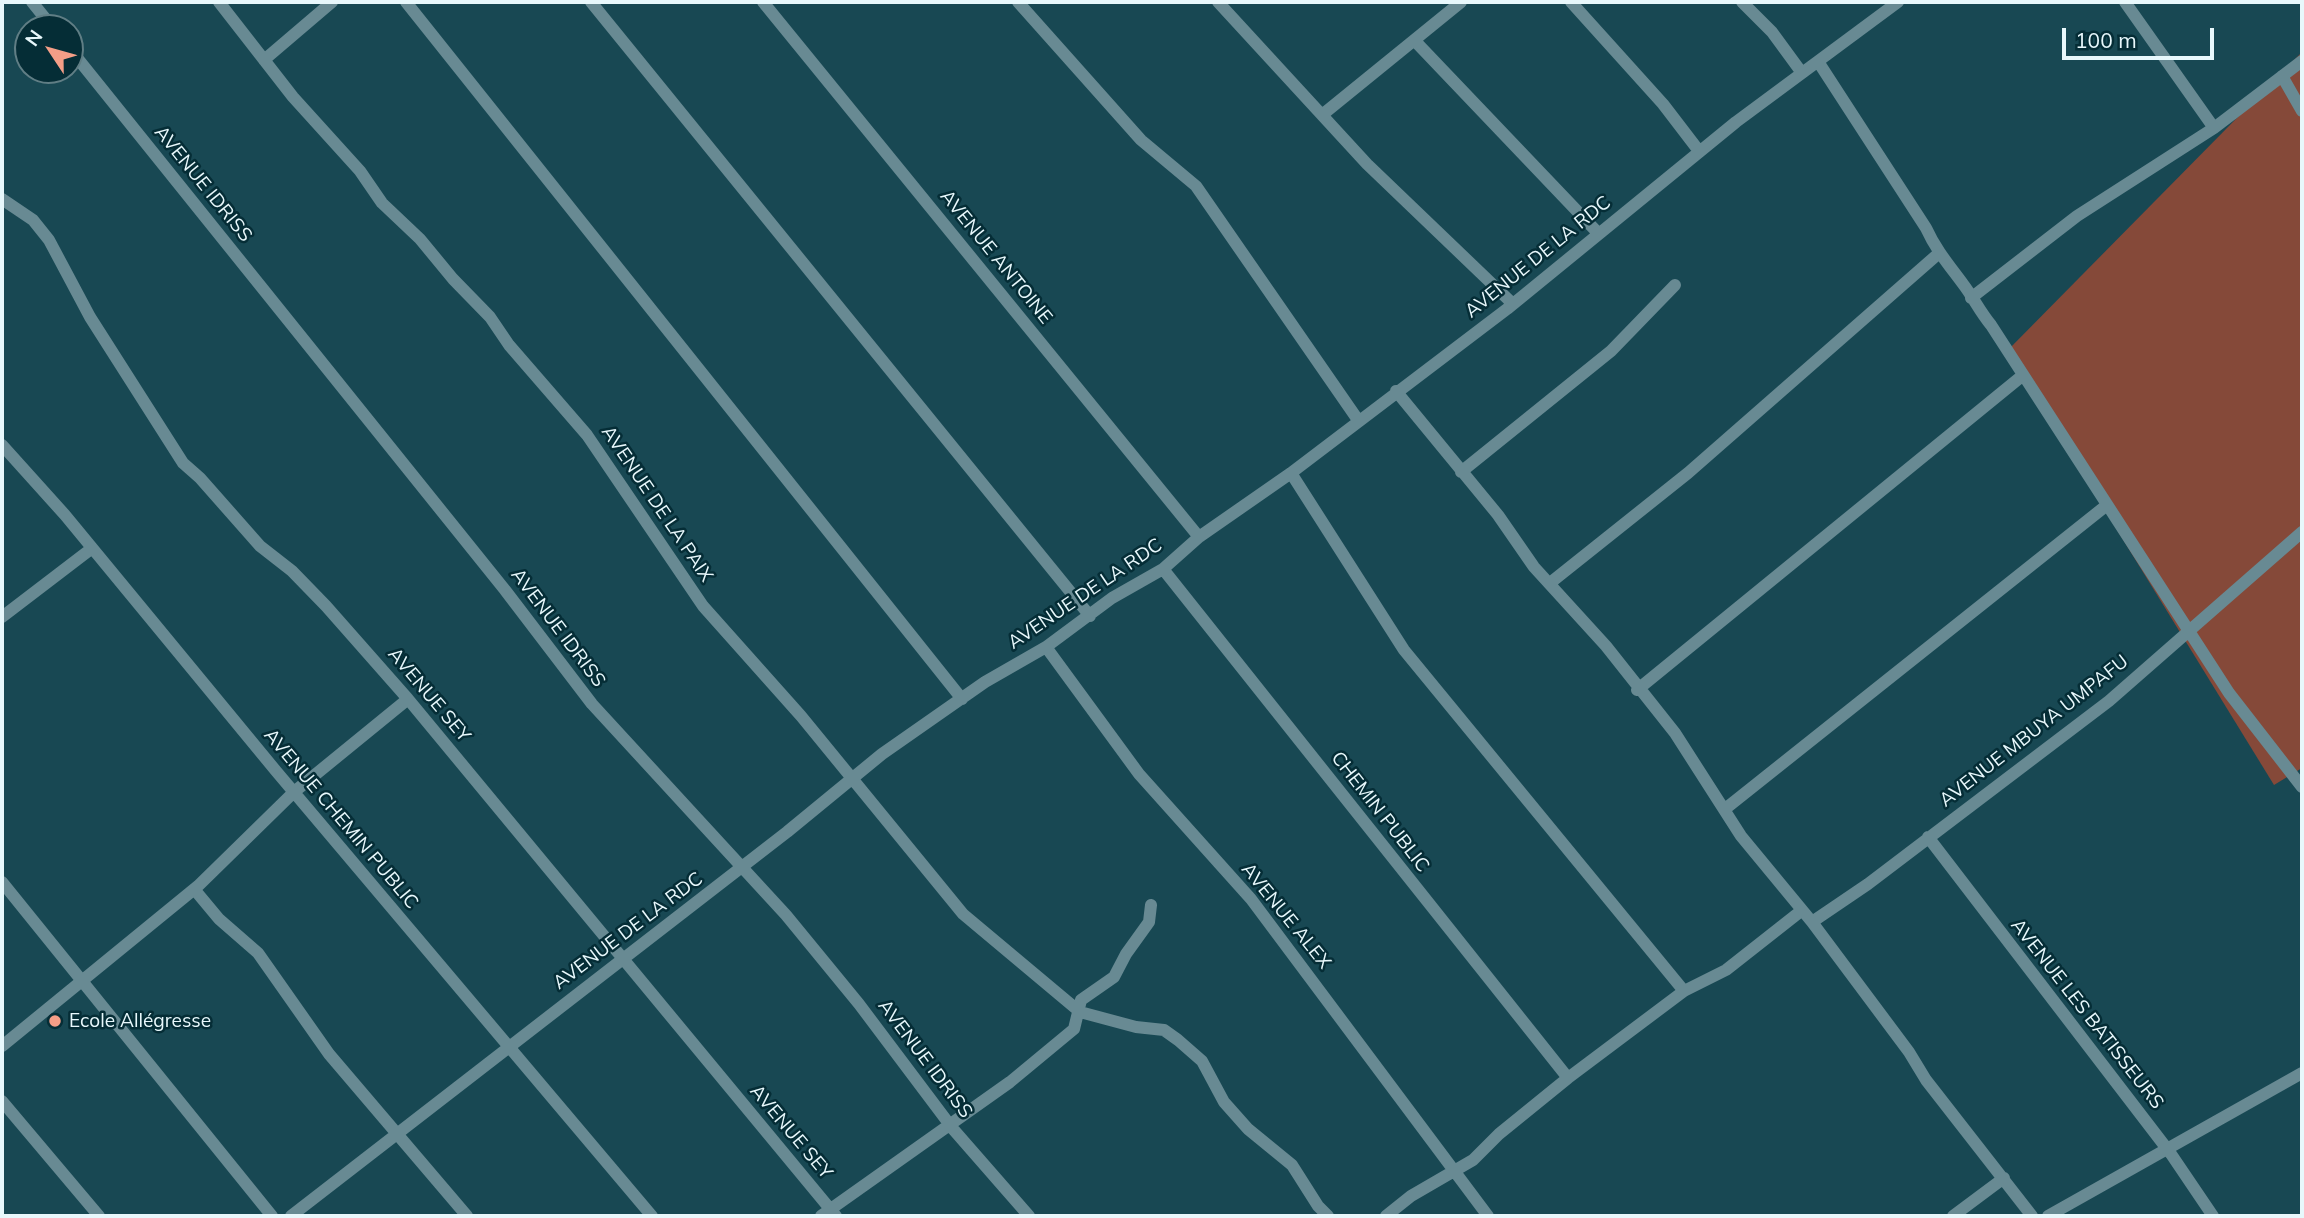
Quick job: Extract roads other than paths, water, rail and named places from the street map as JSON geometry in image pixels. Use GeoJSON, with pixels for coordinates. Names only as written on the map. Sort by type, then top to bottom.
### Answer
{"type":"FeatureCollection","features":[{"type":"Feature","properties":{"kind":"street","name":"AVENUE DE LA PAIX"},"geometry":{"type":"LineString","coordinates":[[219,2],[264,61],[360,171],[382,203],[420,239],[453,279],[490,317],[509,345],[587,435],[703,606],[853,779],[963,914],[1080,1012]]}},
{"type":"Feature","properties":{"kind":"street"},"geometry":{"type":"LineString","coordinates":[[264,61],[332,2]]}},
{"type":"Feature","properties":{"kind":"street"},"geometry":{"type":"LineString","coordinates":[[406,2],[962,699]]}},
{"type":"Feature","properties":{"kind":"street"},"geometry":{"type":"LineString","coordinates":[[591,2],[1090,616]]}},
{"type":"Feature","properties":{"kind":"street","name":"AVENUE ANTOINE"},"geometry":{"type":"LineString","coordinates":[[763,2],[1199,537]]}},
{"type":"Feature","properties":{"kind":"street"},"geometry":{"type":"LineString","coordinates":[[1018,2],[1141,140],[1196,186],[1358,420]]}},
{"type":"Feature","properties":{"kind":"street"},"geometry":{"type":"LineString","coordinates":[[1218,2],[1367,164],[1513,304]]}},
{"type":"Feature","properties":{"kind":"street"},"geometry":{"type":"LineString","coordinates":[[1322,115],[1461,2]]}},
{"type":"Feature","properties":{"kind":"street"},"geometry":{"type":"LineString","coordinates":[[1572,2],[1663,104],[1699,151]]}},
{"type":"Feature","properties":{"kind":"street"},"geometry":{"type":"LineString","coordinates":[[1742,2],[1772,32],[1802,73]]}},
{"type":"Feature","properties":{"kind":"street","name":"AVENUE DE LA RDC"},"geometry":{"type":"LineString","coordinates":[[291,1216],[853,779],[985,682],[1046,648],[1112,598],[1163,569],[1199,537],[1291,473],[1513,304],[1699,151],[1819,63],[1849,36],[1898,2]]}},
{"type":"Feature","properties":{"kind":"street"},"geometry":{"type":"LineString","coordinates":[[2125,2],[2214,128]]}},
{"type":"Feature","properties":{"kind":"street"},"geometry":{"type":"LineString","coordinates":[[1414,40],[1599,234]]}},
{"type":"Feature","properties":{"kind":"street"},"geometry":{"type":"LineString","coordinates":[[1971,298],[2077,216],[2214,128],[2302,61]]}},
{"type":"Feature","properties":{"kind":"street"},"geometry":{"type":"LineString","coordinates":[[1819,63],[1926,228],[1938,254],[1966,287],[2229,693],[2300,780]]}},
{"type":"Feature","properties":{"kind":"street","name":"AVENUE IDRISS"},"geometry":{"type":"LineString","coordinates":[[84,66],[505,590],[592,704],[740,869],[786,915],[949,1123],[1029,1216]]}},
{"type":"Feature","properties":{"kind":"street"},"geometry":{"type":"LineString","coordinates":[[2282,76],[2302,111]]}},
{"type":"Feature","properties":{"kind":"street","name":"AVENUE SEY"},"geometry":{"type":"LineString","coordinates":[[2,199],[33,220],[50,240],[90,317],[183,463],[200,478],[260,545],[292,571],[326,606],[408,699],[829,1214]]}},
{"type":"Feature","properties":{"kind":"street"},"geometry":{"type":"LineString","coordinates":[[1550,583],[1688,473],[1938,254]]}},
{"type":"Feature","properties":{"kind":"street"},"geometry":{"type":"LineString","coordinates":[[1461,472],[1611,351],[1675,285]]}},
{"type":"Feature","properties":{"kind":"street"},"geometry":{"type":"LineString","coordinates":[[1637,690],[2022,376]]}},
{"type":"Feature","properties":{"kind":"street"},"geometry":{"type":"LineString","coordinates":[[1396,391],[1550,583],[1606,646],[1637,690],[1675,733],[1741,836],[1812,922],[1909,1052],[1926,1080],[2032,1216]]}},
{"type":"Feature","properties":{"kind":"street","name":"AVENUE CHEMIN PUBLIC"},"geometry":{"type":"LineString","coordinates":[[2,445],[652,1216]]}},
{"type":"Feature","properties":{"kind":"street"},"geometry":{"type":"LineString","coordinates":[[1291,473],[1404,650],[1684,991]]}},
{"type":"Feature","properties":{"kind":"street"},"geometry":{"type":"LineString","coordinates":[[1725,809],[2107,505]]}},
{"type":"Feature","properties":{"kind":"street","name":"AVENUE MBUYA UMPAFU"},"geometry":{"type":"LineString","coordinates":[[1812,922],[2109,701],[2302,532]]}},
{"type":"Feature","properties":{"kind":"street"},"geometry":{"type":"LineString","coordinates":[[2,617],[91,548]]}},
{"type":"Feature","properties":{"kind":"street","name":"CHEMIN PUBLIC"},"geometry":{"type":"LineString","coordinates":[[1163,569],[1567,1078]]}},
{"type":"Feature","properties":{"kind":"street","name":"AVENUE ALEX"},"geometry":{"type":"LineString","coordinates":[[1046,648],[1139,774],[1251,899],[1488,1216]]}},
{"type":"Feature","properties":{"kind":"street"},"geometry":{"type":"LineString","coordinates":[[2,1046],[194,889],[294,792],[408,699]]}},
{"type":"Feature","properties":{"kind":"street","name":"AVENUE LES BATISSEURS"},"geometry":{"type":"LineString","coordinates":[[1928,837],[2167,1149],[2213,1216]]}},
{"type":"Feature","properties":{"kind":"street"},"geometry":{"type":"LineString","coordinates":[[2,882],[272,1216]]}},
{"type":"Feature","properties":{"kind":"street"},"geometry":{"type":"LineString","coordinates":[[194,889],[219,919],[258,953],[329,1054],[467,1216]]}},
{"type":"Feature","properties":{"kind":"street"},"geometry":{"type":"LineString","coordinates":[[829,1214],[949,1123],[982,1103],[1074,1029],[1081,1000],[1114,977],[1126,954],[1149,922],[1151,905]]}},
{"type":"Feature","properties":{"kind":"street"},"geometry":{"type":"LineString","coordinates":[[1386,1216],[1411,1196],[1474,1160],[1499,1135],[1567,1078],[1684,991],[1726,970],[1801,911]]}},
{"type":"Feature","properties":{"kind":"street"},"geometry":{"type":"LineString","coordinates":[[1080,1012],[1136,1027],[1164,1030],[1178,1040],[1202,1061],[1224,1101],[1248,1129],[1292,1165],[1318,1206],[1328,1216]]}},
{"type":"Feature","properties":{"kind":"street"},"geometry":{"type":"LineString","coordinates":[[2048,1216],[2302,1073]]}},
{"type":"Feature","properties":{"kind":"street"},"geometry":{"type":"LineString","coordinates":[[2,1101],[99,1216]]}},
{"type":"Feature","properties":{"kind":"street"},"geometry":{"type":"LineString","coordinates":[[1953,1216],[2004,1178]]}},
{"type":"Feature","properties":{"kind":"place","name":"Ecole Allégresse"},"geometry":{"type":"Point","coordinates":[55,1021]}}]}
